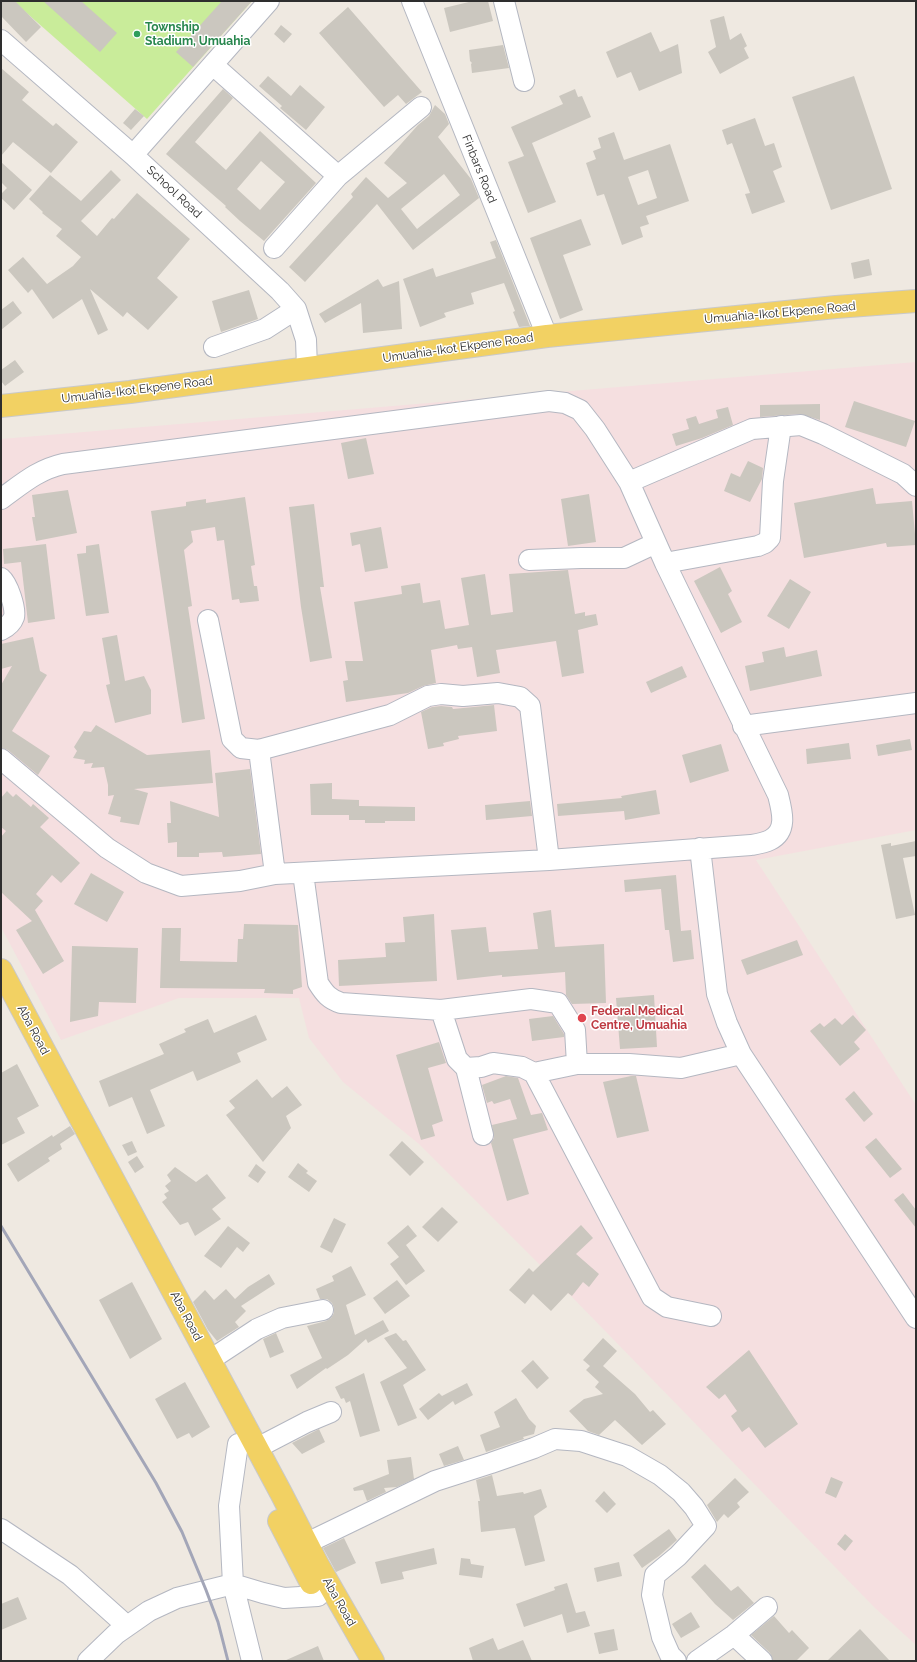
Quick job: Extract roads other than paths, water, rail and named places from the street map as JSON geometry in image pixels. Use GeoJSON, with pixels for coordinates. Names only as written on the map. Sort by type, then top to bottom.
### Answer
{"type":"FeatureCollection","features":[{"type":"Feature","properties":{"kind":"main road","name":"Umuahia-Ikot Ekpene Road"},"geometry":{"type":"LineString","coordinates":[[1,406],[130,392],[547,336],[836,307],[916,301]]}},
{"type":"Feature","properties":{"kind":"main road","name":"Aba Road"},"geometry":{"type":"LineString","coordinates":[[1,970],[24,1029],[247,1446],[307,1543],[335,1596],[373,1661]]}},
{"type":"Feature","properties":{"kind":"main road","name":"Aba Road"},"geometry":{"type":"LineString","coordinates":[[1,1001],[24,1029],[210,1360],[247,1446],[318,1596],[356,1661]]}},
{"type":"Feature","properties":{"kind":"street"},"geometry":{"type":"LineString","coordinates":[[133,155],[269,1]]}},
{"type":"Feature","properties":{"kind":"street","name":"Finbars Road"},"geometry":{"type":"LineString","coordinates":[[412,1],[547,336]]}},
{"type":"Feature","properties":{"kind":"street"},"geometry":{"type":"LineString","coordinates":[[504,1],[524,81]]}},
{"type":"Feature","properties":{"kind":"street","name":"School Road"},"geometry":{"type":"LineString","coordinates":[[1,40],[133,155],[280,291],[296,309],[306,340],[307,368]]}},
{"type":"Feature","properties":{"kind":"street"},"geometry":{"type":"LineString","coordinates":[[213,65],[338,176]]}},
{"type":"Feature","properties":{"kind":"street"},"geometry":{"type":"LineString","coordinates":[[274,248],[338,176],[421,107]]}},
{"type":"Feature","properties":{"kind":"street"},"geometry":{"type":"LineString","coordinates":[[214,347],[265,329],[296,309]]}},
{"type":"Feature","properties":{"kind":"street"},"geometry":{"type":"LineString","coordinates":[[1,499],[37,473],[63,464],[549,401],[565,403],[580,410],[595,428],[629,482],[665,563],[743,726],[778,795],[783,816],[780,831],[770,840],[751,845],[549,860],[275,874],[240,881],[181,886],[146,873],[107,848],[1,759]]}},
{"type":"Feature","properties":{"kind":"street"},"geometry":{"type":"LineString","coordinates":[[629,482],[752,429],[801,425],[824,434],[903,474],[916,486]]}},
{"type":"Feature","properties":{"kind":"street"},"geometry":{"type":"LineString","coordinates":[[665,563],[758,546],[766,543],[770,538],[773,481],[781,426]]}},
{"type":"Feature","properties":{"kind":"street"},"geometry":{"type":"LineString","coordinates":[[530,560],[624,558],[656,543]]}},
{"type":"Feature","properties":{"kind":"street"},"geometry":{"type":"LineString","coordinates":[[1,578],[6,582],[14,614],[12,622],[1,630]]}},
{"type":"Feature","properties":{"kind":"street"},"geometry":{"type":"LineString","coordinates":[[208,620],[232,739],[241,748],[259,750],[390,715],[428,696],[441,694],[463,696],[498,693],[520,697],[530,706],[549,860]]}},
{"type":"Feature","properties":{"kind":"street"},"geometry":{"type":"LineString","coordinates":[[743,726],[916,703]]}},
{"type":"Feature","properties":{"kind":"street"},"geometry":{"type":"LineString","coordinates":[[259,750],[275,874]]}},
{"type":"Feature","properties":{"kind":"street"},"geometry":{"type":"LineString","coordinates":[[700,848],[717,994],[727,1023],[741,1054],[916,1318]]}},
{"type":"Feature","properties":{"kind":"street"},"geometry":{"type":"LineString","coordinates":[[304,873],[318,983],[330,999],[341,1003],[441,1010],[531,999],[558,1003],[575,1030],[577,1064]]}},
{"type":"Feature","properties":{"kind":"street"},"geometry":{"type":"LineString","coordinates":[[441,1010],[457,1059],[466,1068],[483,1135]]}},
{"type":"Feature","properties":{"kind":"street"},"geometry":{"type":"LineString","coordinates":[[534,1073],[577,1064],[629,1064],[681,1068],[741,1054]]}},
{"type":"Feature","properties":{"kind":"street"},"geometry":{"type":"LineString","coordinates":[[466,1068],[481,1067],[493,1063],[522,1067],[534,1073],[652,1297],[667,1307],[711,1316]]}},
{"type":"Feature","properties":{"kind":"street"},"geometry":{"type":"LineString","coordinates":[[210,1360],[257,1329],[282,1318],[323,1310]]}},
{"type":"Feature","properties":{"kind":"street"},"geometry":{"type":"LineString","coordinates":[[252,1661],[233,1584],[229,1506],[247,1446],[331,1412]]}},
{"type":"Feature","properties":{"kind":"street"},"geometry":{"type":"LineString","coordinates":[[307,1543],[435,1481],[499,1461],[555,1439],[581,1441],[627,1456],[660,1475],[681,1492],[694,1507],[706,1526],[678,1556],[655,1575],[652,1595],[662,1637],[670,1655],[676,1661]]}},
{"type":"Feature","properties":{"kind":"street"},"geometry":{"type":"LineString","coordinates":[[1,1529],[70,1575],[127,1626]]}},
{"type":"Feature","properties":{"kind":"street"},"geometry":{"type":"LineString","coordinates":[[88,1661],[116,1634],[127,1626],[149,1611],[178,1598],[233,1584],[263,1594],[284,1598],[318,1596]]}},
{"type":"Feature","properties":{"kind":"street"},"geometry":{"type":"LineString","coordinates":[[697,1661],[734,1635],[767,1607]]}},
{"type":"Feature","properties":{"kind":"street"},"geometry":{"type":"LineString","coordinates":[[734,1635],[762,1661]]}},
{"type":"Feature","properties":{"kind":"railway"},"geometry":{"type":"LineString","coordinates":[[1,1226],[156,1483],[182,1532],[218,1622],[228,1661]]}},
{"type":"Feature","properties":{"kind":"place","name":"Township Stadium, Umuahia"},"geometry":{"type":"Point","coordinates":[137,34]}},
{"type":"Feature","properties":{"kind":"place","name":"Federal Medical Centre, Umuahia"},"geometry":{"type":"Point","coordinates":[582,1018]}}]}
